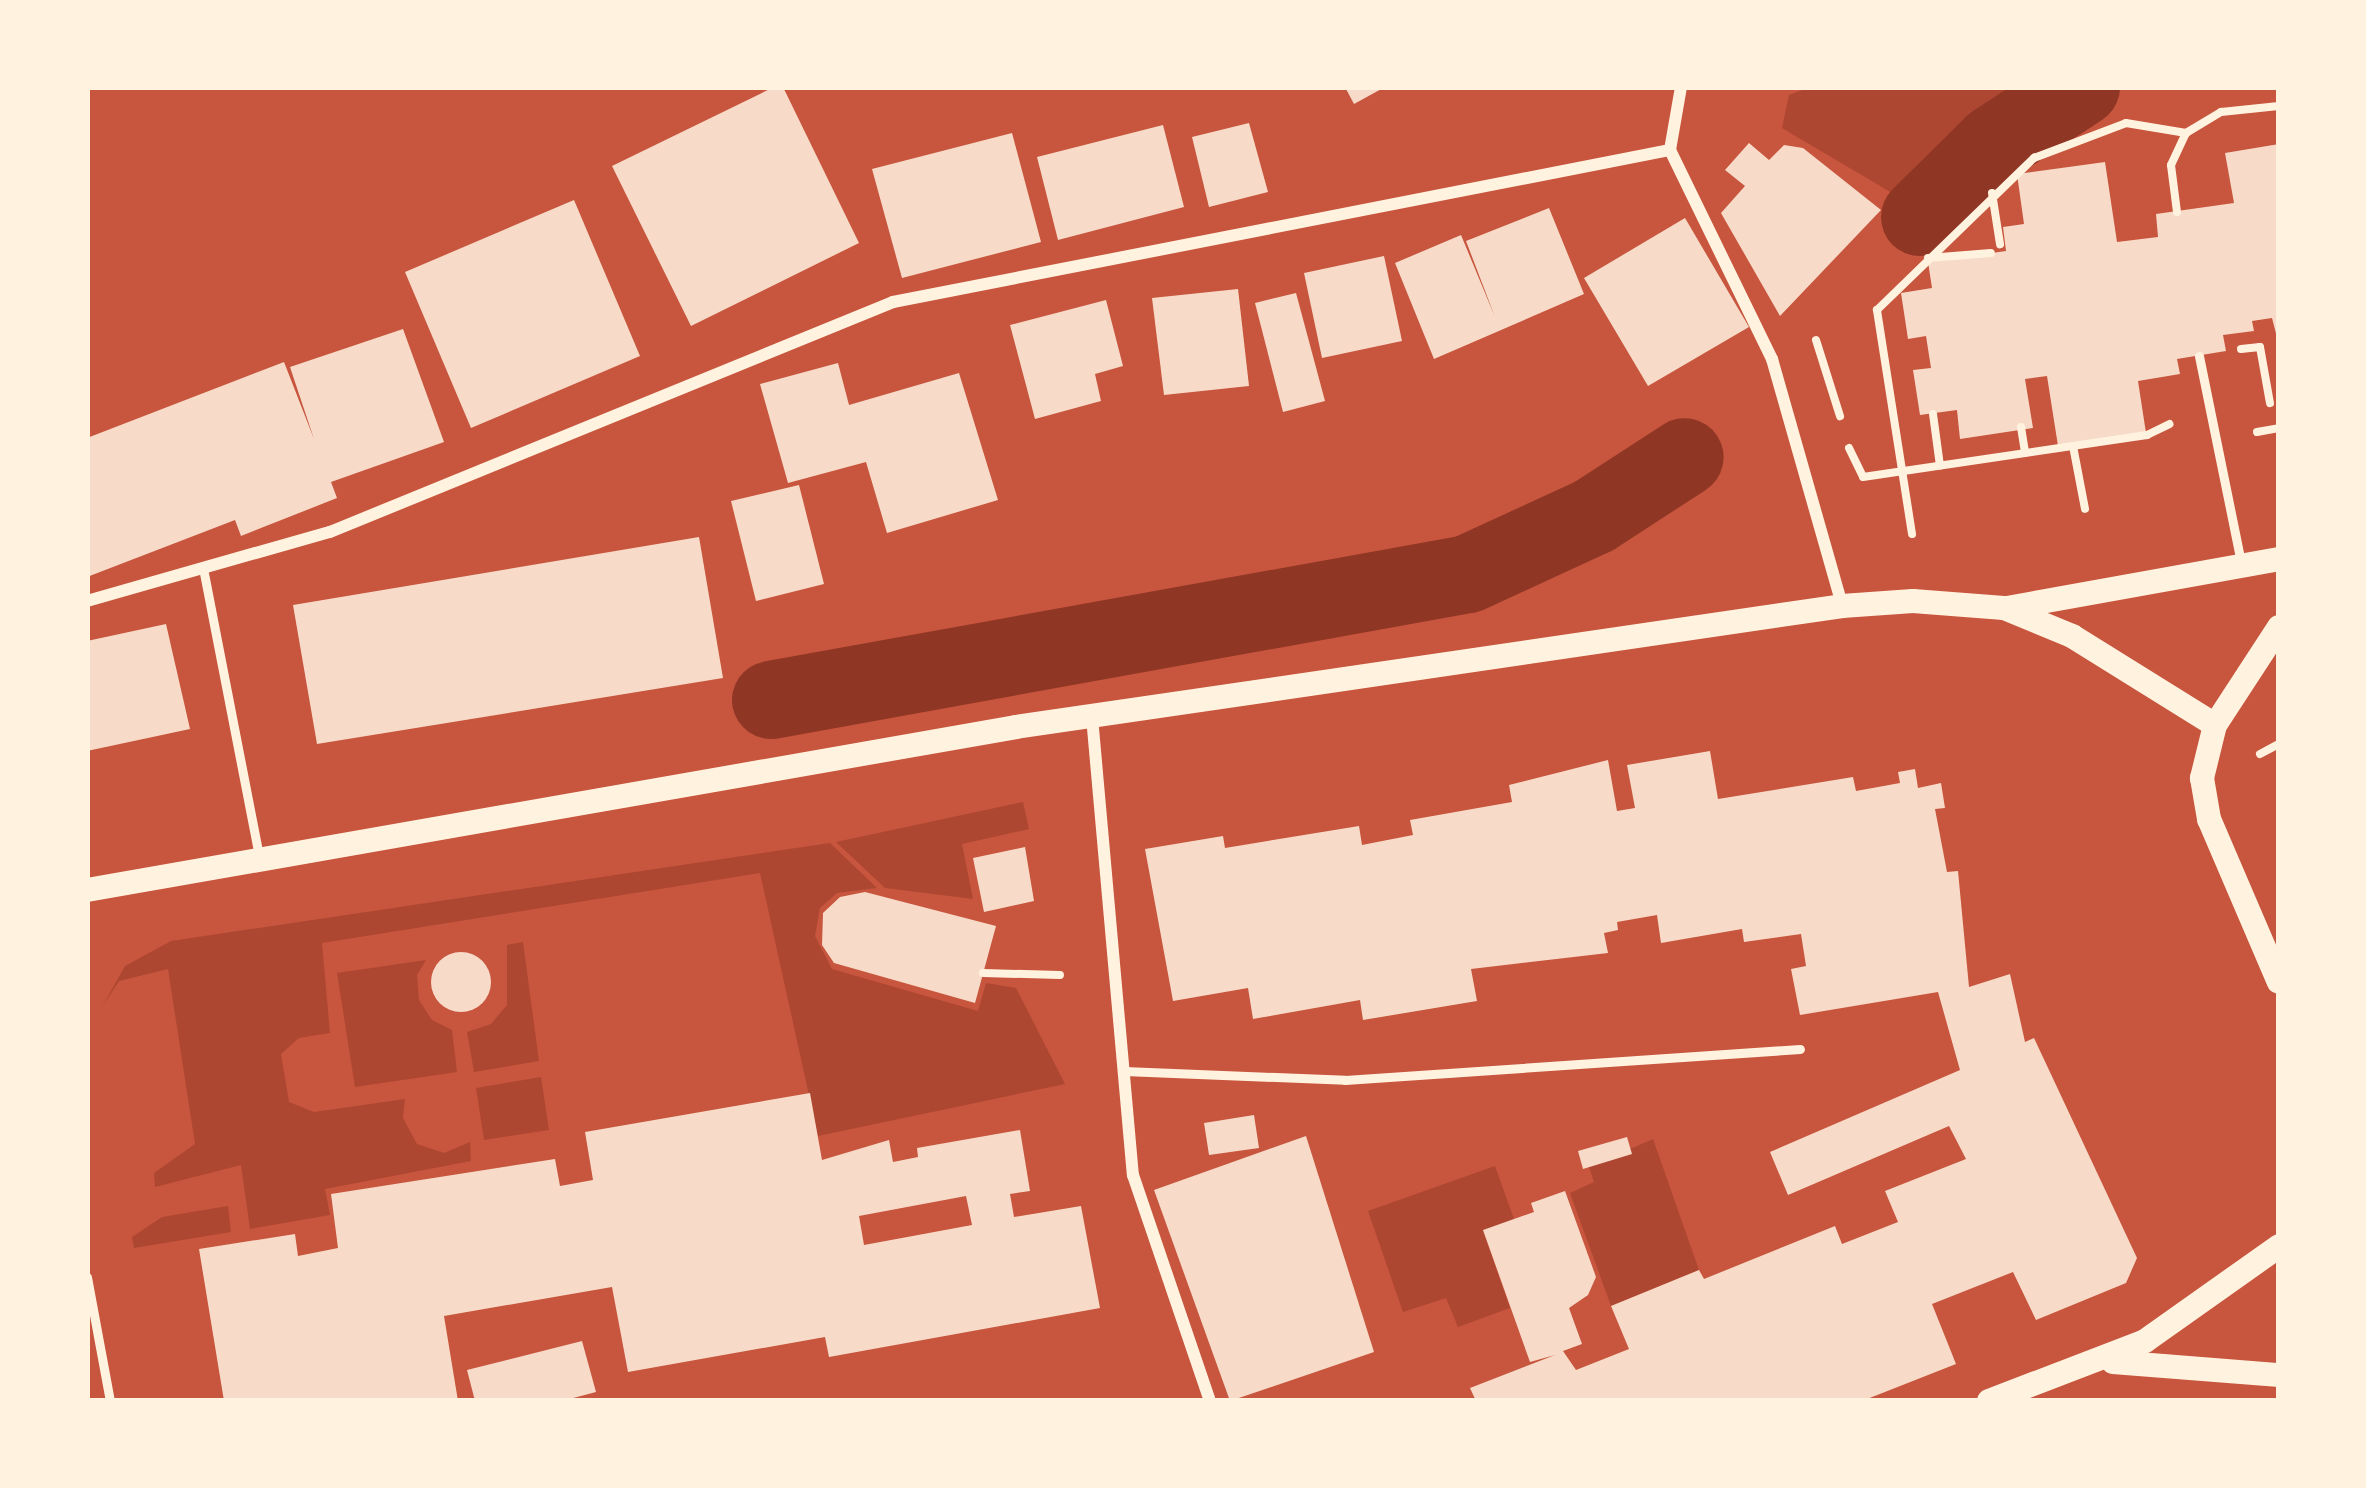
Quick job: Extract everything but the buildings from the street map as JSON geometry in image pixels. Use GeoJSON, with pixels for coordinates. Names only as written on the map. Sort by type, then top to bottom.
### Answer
{"type":"FeatureCollection","features":[{"type":"Feature","properties":{"kind":"main road"},"geometry":{"type":"LineString","coordinates":[[87,890],[1092,716],[1842,606],[1913,601],[2004,608],[2279,559]]}},
{"type":"Feature","properties":{"kind":"main road"},"geometry":{"type":"LineString","coordinates":[[2004,608],[2072,636],[2215,725]]}},
{"type":"Feature","properties":{"kind":"main road"},"geometry":{"type":"LineString","coordinates":[[2279,627],[2215,725],[2203,796],[2279,982]]}},
{"type":"Feature","properties":{"kind":"main road"},"geometry":{"type":"LineString","coordinates":[[1989,1401],[2093,1365],[2192,1313],[2279,1246]]}},
{"type":"Feature","properties":{"kind":"main road"},"geometry":{"type":"LineString","coordinates":[[2093,1365],[2161,1360],[2279,1375]]}},
{"type":"Feature","properties":{"kind":"street"},"geometry":{"type":"LineString","coordinates":[[1681,87],[1670,150],[1772,359],[1842,606]]}},
{"type":"Feature","properties":{"kind":"street"},"geometry":{"type":"LineString","coordinates":[[87,601],[330,532],[893,302],[1670,150]]}},
{"type":"Feature","properties":{"kind":"street"},"geometry":{"type":"LineString","coordinates":[[1092,716],[1133,1175],[1210,1401]]}},
{"type":"Feature","properties":{"kind":"lane"},"geometry":{"type":"LineString","coordinates":[[2199,356],[2242,567]]}},
{"type":"Feature","properties":{"kind":"lane"},"geometry":{"type":"LineString","coordinates":[[202,568],[260,861]]}},
{"type":"Feature","properties":{"kind":"lane"},"geometry":{"type":"LineString","coordinates":[[1124,1071],[1345,1080],[1800,1049]]}},
{"type":"Feature","properties":{"kind":"lane"},"geometry":{"type":"LineString","coordinates":[[87,1277],[110,1401]]}},
{"type":"Feature","properties":{"kind":"path"},"geometry":{"type":"LineString","coordinates":[[2177,212],[2171,165],[2186,133],[2221,112],[2279,106]]}},
{"type":"Feature","properties":{"kind":"path"},"geometry":{"type":"LineString","coordinates":[[1912,534],[1877,310],[1992,193],[2034,158],[2126,123],[2186,133]]}},
{"type":"Feature","properties":{"kind":"path"},"geometry":{"type":"LineString","coordinates":[[1992,193],[2000,244]]}},
{"type":"Feature","properties":{"kind":"path"},"geometry":{"type":"LineString","coordinates":[[1926,258],[1990,253]]}},
{"type":"Feature","properties":{"kind":"path"},"geometry":{"type":"LineString","coordinates":[[2245,349],[2260,347],[2274,402],[2254,405]]}},
{"type":"Feature","properties":{"kind":"path"},"geometry":{"type":"LineString","coordinates":[[1933,414],[1940,466]]}},
{"type":"Feature","properties":{"kind":"path"},"geometry":{"type":"LineString","coordinates":[[1873,476],[2073,446],[2134,434],[2187,416]]}},
{"type":"Feature","properties":{"kind":"path"},"geometry":{"type":"LineString","coordinates":[[2021,427],[2025,453]]}},
{"type":"Feature","properties":{"kind":"path"},"geometry":{"type":"LineString","coordinates":[[2073,446],[2085,509]]}},
{"type":"Feature","properties":{"kind":"path"},"geometry":{"type":"LineString","coordinates":[[983,973],[1060,975]]}},
{"type":"Feature","properties":{"kind":"shaded area"},"geometry":{"type":"Polygon","coordinates":[[[1810,87],[2019,87],[1897,196],[1782,128],[1789,95],[1810,87]]]}},
{"type":"Feature","properties":{"kind":"shaded area"},"geometry":{"type":"Polygon","coordinates":[[[1023,802],[1029,829],[962,844],[973,899],[885,888],[836,842],[1023,802]]]}},
{"type":"Feature","properties":{"kind":"shaded area"},"geometry":{"type":"Polygon","coordinates":[[[830,843],[877,888],[837,893],[820,908],[815,936],[832,969],[978,1011],[986,983],[1016,988],[1065,1084],[818,1136],[760,873],[322,943],[330,1033],[299,1038],[281,1054],[289,1102],[314,1112],[405,1099],[403,1118],[417,1144],[444,1153],[470,1142],[471,1161],[325,1189],[330,1215],[250,1229],[241,1165],[155,1187],[154,1173],[195,1144],[168,969],[119,981],[102,1007],[125,966],[171,941],[830,843]]]}},
{"type":"Feature","properties":{"kind":"shaded area"},"geometry":{"type":"Polygon","coordinates":[[[523,942],[539,1061],[474,1072],[467,1032],[491,1024],[507,1005],[507,945],[523,942]]]}},
{"type":"Feature","properties":{"kind":"shaded area"},"geometry":{"type":"Polygon","coordinates":[[[426,960],[417,975],[419,1000],[432,1020],[452,1030],[457,1072],[355,1087],[337,973],[426,960]]]}},
{"type":"Feature","properties":{"kind":"shaded area"},"geometry":{"type":"Polygon","coordinates":[[[541,1077],[549,1130],[484,1140],[476,1088],[541,1077]]]}},
{"type":"Feature","properties":{"kind":"shaded area"},"geometry":{"type":"Polygon","coordinates":[[[1653,1139],[1699,1270],[1611,1306],[1570,1193],[1594,1182],[1589,1167],[1653,1139]]]}},
{"type":"Feature","properties":{"kind":"shaded area"},"geometry":{"type":"Polygon","coordinates":[[[1495,1166],[1514,1219],[1483,1231],[1510,1308],[1458,1327],[1446,1298],[1403,1312],[1368,1211],[1495,1166]]]}},
{"type":"Feature","properties":{"kind":"shaded area"},"geometry":{"type":"Polygon","coordinates":[[[228,1206],[231,1232],[134,1248],[132,1237],[162,1217],[228,1206]]]}},
{"type":"Feature","properties":{"kind":"waterway"},"geometry":{"type":"LineString","coordinates":[[1920,217],[1994,144],[2081,87]]}},
{"type":"Feature","properties":{"kind":"waterway"},"geometry":{"type":"LineString","coordinates":[[771,700],[1468,574],[1594,516],[1685,457]]}}]}
